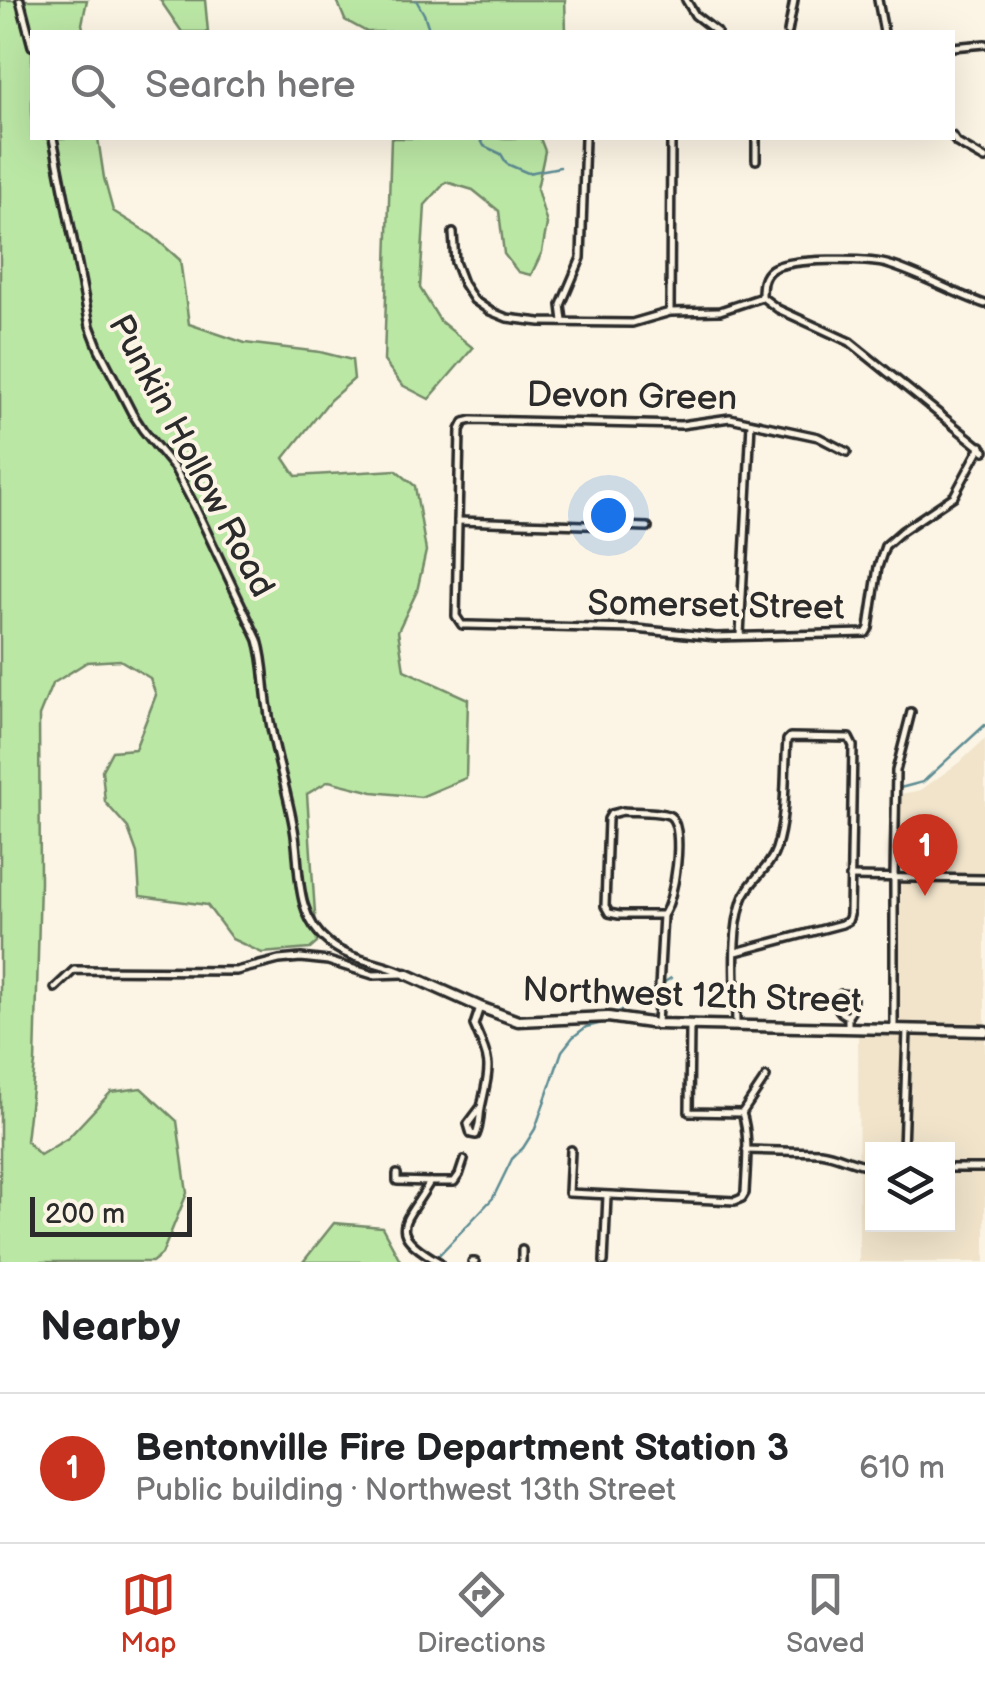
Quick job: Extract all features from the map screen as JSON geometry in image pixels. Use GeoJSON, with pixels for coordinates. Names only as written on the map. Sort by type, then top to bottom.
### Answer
{"type":"FeatureCollection","features":[{"type":"Feature","properties":{"kind":"street"},"geometry":{"type":"LineString","coordinates":[[20,0],[30,38]]}},
{"type":"Feature","properties":{"kind":"street"},"geometry":{"type":"LineString","coordinates":[[686,0],[696,15],[715,30]]}},
{"type":"Feature","properties":{"kind":"street"},"geometry":{"type":"LineString","coordinates":[[788,30],[794,0]]}},
{"type":"Feature","properties":{"kind":"street"},"geometry":{"type":"LineString","coordinates":[[878,0],[884,30]]}},
{"type":"Feature","properties":{"kind":"street"},"geometry":{"type":"LineString","coordinates":[[955,47],[985,44]]}},
{"type":"Feature","properties":{"kind":"street","name":"Punkin Hollow Road"},"geometry":{"type":"LineString","coordinates":[[53,140],[90,326],[99,348],[142,430],[175,469],[258,640],[268,712],[294,829],[303,904],[313,925],[329,943],[357,958],[406,974]]}},
{"type":"Feature","properties":{"kind":"street"},"geometry":{"type":"LineString","coordinates":[[562,321],[560,306],[581,258],[585,140]]}},
{"type":"Feature","properties":{"kind":"street"},"geometry":{"type":"LineString","coordinates":[[670,312],[671,140]]}},
{"type":"Feature","properties":{"kind":"street"},"geometry":{"type":"LineString","coordinates":[[756,140],[756,160]]}},
{"type":"Feature","properties":{"kind":"street"},"geometry":{"type":"LineString","coordinates":[[955,140],[985,159]]}},
{"type":"Feature","properties":{"kind":"street"},"geometry":{"type":"LineString","coordinates":[[453,233],[455,262],[463,283],[474,300],[506,318],[632,323],[670,312],[720,310],[762,297]]}},
{"type":"Feature","properties":{"kind":"street"},"geometry":{"type":"LineString","coordinates":[[762,297],[762,283],[776,267],[871,260],[985,304]]}},
{"type":"Feature","properties":{"kind":"street"},"geometry":{"type":"LineString","coordinates":[[762,297],[778,309],[850,342],[984,448]]}},
{"type":"Feature","properties":{"kind":"street","name":"Devon Green"},"geometry":{"type":"LineString","coordinates":[[458,521],[460,430],[464,422],[472,420],[681,424],[730,418],[818,437],[847,452]]}},
{"type":"Feature","properties":{"kind":"street"},"geometry":{"type":"LineString","coordinates":[[740,635],[752,422]]}},
{"type":"Feature","properties":{"kind":"street","name":"Somerset Street"},"geometry":{"type":"LineString","coordinates":[[458,521],[456,616],[462,625],[636,629],[716,637],[857,634],[868,631],[885,546],[954,496],[984,448]]}},
{"type":"Feature","properties":{"kind":"street"},"geometry":{"type":"LineString","coordinates":[[458,521],[648,526]]}},
{"type":"Feature","properties":{"kind":"street"},"geometry":{"type":"LineString","coordinates":[[894,1030],[896,771],[911,712]]}},
{"type":"Feature","properties":{"kind":"street"},"geometry":{"type":"LineString","coordinates":[[736,952],[848,921],[853,746],[849,738],[790,738],[787,743],[776,853],[741,902],[736,952],[736,1026]]}},
{"type":"Feature","properties":{"kind":"street"},"geometry":{"type":"LineString","coordinates":[[657,1024],[663,916],[670,908],[679,831],[668,814],[611,814],[605,906],[609,913],[663,916]]}},
{"type":"Feature","properties":{"kind":"street"},"geometry":{"type":"LineString","coordinates":[[850,877],[985,878]]}},
{"type":"Feature","properties":{"kind":"street"},"geometry":{"type":"LineString","coordinates":[[55,988],[74,970],[236,972],[301,958],[373,975],[406,974]]}},
{"type":"Feature","properties":{"kind":"street","name":"Northwest 12th Street"},"geometry":{"type":"LineString","coordinates":[[406,974],[518,1021],[608,1018],[657,1024],[985,1031]]}},
{"type":"Feature","properties":{"kind":"street"},"geometry":{"type":"LineString","coordinates":[[480,1008],[474,1025],[490,1069],[480,1108],[480,1126],[476,1134],[471,1134],[468,1124],[480,1108]]}},
{"type":"Feature","properties":{"kind":"street"},"geometry":{"type":"LineString","coordinates":[[848,1016],[848,1028]]}},
{"type":"Feature","properties":{"kind":"street"},"geometry":{"type":"LineString","coordinates":[[690,1025],[689,1112],[742,1113]]}},
{"type":"Feature","properties":{"kind":"street"},"geometry":{"type":"LineString","coordinates":[[904,1142],[907,1030]]}},
{"type":"Feature","properties":{"kind":"street"},"geometry":{"type":"LineString","coordinates":[[742,1113],[766,1077]]}},
{"type":"Feature","properties":{"kind":"street"},"geometry":{"type":"LineString","coordinates":[[571,1150],[569,1193],[735,1200],[745,1192],[742,1113]]}},
{"type":"Feature","properties":{"kind":"street"},"geometry":{"type":"LineString","coordinates":[[746,1150],[820,1152],[865,1166]]}},
{"type":"Feature","properties":{"kind":"street"},"geometry":{"type":"LineString","coordinates":[[397,1174],[397,1182],[454,1182],[464,1160]]}},
{"type":"Feature","properties":{"kind":"street"},"geometry":{"type":"LineString","coordinates":[[955,1168],[985,1168]]}},
{"type":"Feature","properties":{"kind":"street"},"geometry":{"type":"LineString","coordinates":[[430,1182],[408,1212],[404,1230],[420,1252],[439,1262]]}},
{"type":"Feature","properties":{"kind":"street"},"geometry":{"type":"LineString","coordinates":[[604,1262],[607,1196]]}},
{"type":"Feature","properties":{"kind":"street"},"geometry":{"type":"LineString","coordinates":[[522,1250],[522,1262]]}},
{"type":"Feature","properties":{"kind":"shaded area"},"geometry":{"type":"Polygon","coordinates":[[[985,739],[985,1262],[859,1262],[858,1035],[899,1036],[901,794],[921,790],[985,739]]]}},
{"type":"Feature","properties":{"kind":"green space"},"geometry":{"type":"Polygon","coordinates":[[[0,0],[87,0],[84,30],[30,30],[30,140],[98,140],[113,211],[153,236],[180,260],[189,324],[245,343],[352,360],[354,379],[330,400],[284,458],[296,476],[396,470],[415,486],[426,551],[417,591],[398,631],[404,670],[468,699],[466,778],[421,797],[373,792],[329,781],[307,794],[317,943],[310,949],[262,953],[232,939],[207,905],[140,896],[137,853],[128,828],[105,802],[102,770],[112,751],[135,749],[156,695],[150,678],[120,660],[87,662],[52,684],[39,716],[35,1063],[26,1141],[40,1155],[68,1138],[111,1092],[141,1088],[177,1121],[187,1193],[162,1254],[152,1262],[0,1262],[0,0]]]}},
{"type":"Feature","properties":{"kind":"green space"},"geometry":{"type":"Polygon","coordinates":[[[160,0],[205,0],[208,30],[181,30],[160,0]]]}},
{"type":"Feature","properties":{"kind":"green space"},"geometry":{"type":"Polygon","coordinates":[[[337,0],[565,0],[566,30],[363,30],[345,20],[337,0]]]}},
{"type":"Feature","properties":{"kind":"green space"},"geometry":{"type":"Polygon","coordinates":[[[391,140],[541,140],[545,151],[537,189],[547,224],[542,252],[531,275],[518,272],[504,254],[499,211],[473,190],[446,182],[425,205],[420,288],[440,321],[473,348],[429,399],[402,385],[384,361],[391,140]]]}},
{"type":"Feature","properties":{"kind":"green space"},"geometry":{"type":"Polygon","coordinates":[[[334,1223],[382,1227],[401,1262],[303,1262],[334,1223]]]}},
{"type":"Feature","properties":{"kind":"waterway"},"geometry":{"type":"LineString","coordinates":[[416,0],[429,30]]}},
{"type":"Feature","properties":{"kind":"waterway"},"geometry":{"type":"LineString","coordinates":[[481,140],[484,146],[501,154],[507,164],[528,173],[560,167]]}},
{"type":"Feature","properties":{"kind":"waterway"},"geometry":{"type":"LineString","coordinates":[[900,788],[923,782],[985,725]]}},
{"type":"Feature","properties":{"kind":"waterway"},"geometry":{"type":"LineString","coordinates":[[663,983],[671,978]]}},
{"type":"Feature","properties":{"kind":"waterway"},"geometry":{"type":"LineString","coordinates":[[615,1014],[655,988]]}},
{"type":"Feature","properties":{"kind":"waterway"},"geometry":{"type":"LineString","coordinates":[[438,1256],[493,1198],[512,1159],[535,1129],[562,1051],[586,1027],[611,1021]]}},
{"type":"Feature","properties":{"kind":"place","name":"Bentonville Fire Department Station 3"},"geometry":{"type":"Point","coordinates":[925,896]}}]}
